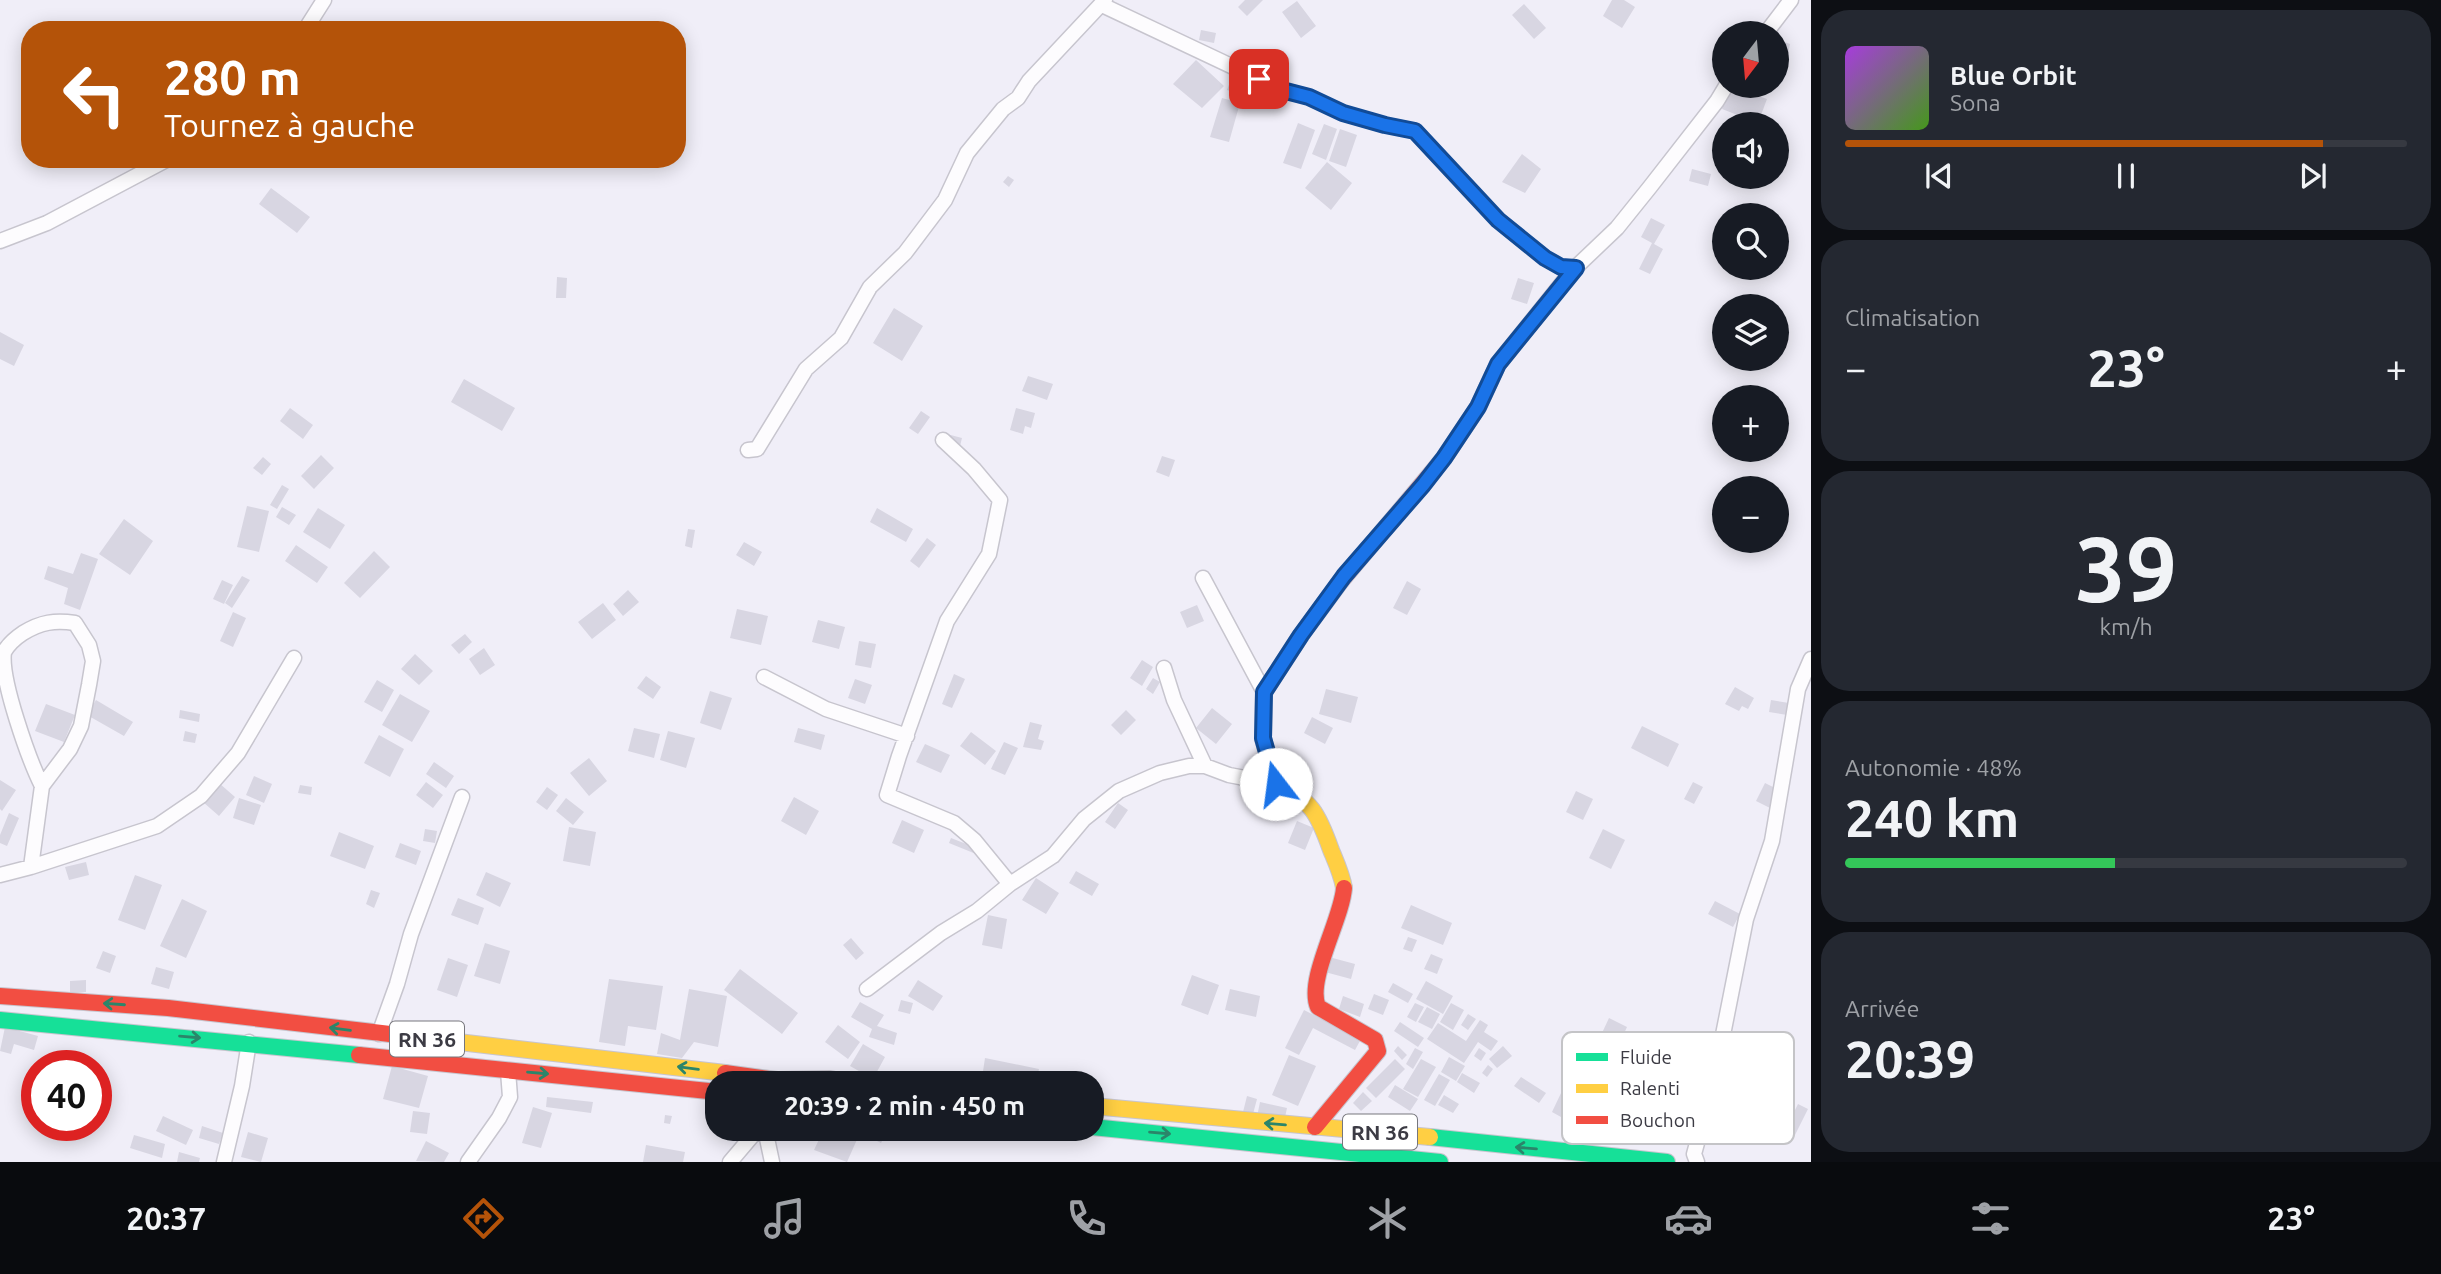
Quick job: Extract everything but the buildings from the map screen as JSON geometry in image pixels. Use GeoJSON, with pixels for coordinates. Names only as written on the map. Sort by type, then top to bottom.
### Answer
{"type":"FeatureCollection","features":[{"type":"Feature","properties":{"kind":"main road"},"geometry":{"type":"LineString","coordinates":[[1315,1127],[1378,1051],[1378,1045],[1376,1040],[1318,1007],[1314,998],[1327,943],[1343,901],[1344,885],[1319,817],[1304,799],[1276,784],[1263,738],[1264,692],[1344,576],[1444,458],[1478,407],[1498,364],[1576,268]]}},
{"type":"Feature","properties":{"kind":"main road","name":"RN 36"},"geometry":{"type":"LineString","coordinates":[[0,996],[168,1008],[705,1071]]}},
{"type":"Feature","properties":{"kind":"main road","name":"RN 36"},"geometry":{"type":"LineString","coordinates":[[0,1020],[249,1042],[705,1090]]}},
{"type":"Feature","properties":{"kind":"main road","name":"RN 36"},"geometry":{"type":"LineString","coordinates":[[1104,1107],[1667,1162]]}},
{"type":"Feature","properties":{"kind":"main road","name":"RN 36"},"geometry":{"type":"LineString","coordinates":[[1104,1128],[1440,1162]]}},
{"type":"Feature","properties":{"kind":"street"},"geometry":{"type":"LineString","coordinates":[[311,21],[324,0]]}},
{"type":"Feature","properties":{"kind":"street"},"geometry":{"type":"LineString","coordinates":[[1775,21],[1791,0]]}},
{"type":"Feature","properties":{"kind":"street"},"geometry":{"type":"LineString","coordinates":[[748,450],[757,449],[806,369],[841,338],[870,287],[905,253],[937,211],[967,153],[1003,108],[1018,98],[1028,81],[1103,2],[1282,90],[1309,97],[1343,113],[1415,131],[1498,220],[1545,258],[1561,267],[1576,268],[1616,228],[1719,98]]}},
{"type":"Feature","properties":{"kind":"street"},"geometry":{"type":"LineString","coordinates":[[0,241],[47,223],[151,168]]}},
{"type":"Feature","properties":{"kind":"street"},"geometry":{"type":"LineString","coordinates":[[943,440],[974,469],[1000,500],[989,554],[947,621],[887,795],[919,806],[954,823],[974,840],[1010,884]]}},
{"type":"Feature","properties":{"kind":"street"},"geometry":{"type":"LineString","coordinates":[[1203,578],[1264,692]]}},
{"type":"Feature","properties":{"kind":"street"},"geometry":{"type":"LineString","coordinates":[[31,867],[42,786],[70,749],[81,726],[93,661],[89,645],[75,623],[55,620],[37,624],[1,650],[1,671],[11,717],[42,786]]}},
{"type":"Feature","properties":{"kind":"street"},"geometry":{"type":"LineString","coordinates":[[0,875],[157,826],[201,796],[238,753],[294,658]]}},
{"type":"Feature","properties":{"kind":"street"},"geometry":{"type":"LineString","coordinates":[[1724,1032],[1746,919],[1772,841],[1798,689],[1811,659]]}},
{"type":"Feature","properties":{"kind":"street"},"geometry":{"type":"LineString","coordinates":[[1164,668],[1174,700],[1205,766]]}},
{"type":"Feature","properties":{"kind":"street"},"geometry":{"type":"LineString","coordinates":[[764,677],[826,709],[907,736]]}},
{"type":"Feature","properties":{"kind":"street"},"geometry":{"type":"LineString","coordinates":[[867,989],[941,933],[977,911],[1010,884],[1053,856],[1084,819],[1119,791],[1160,773],[1189,766],[1205,766],[1229,775],[1276,784]]}},
{"type":"Feature","properties":{"kind":"street"},"geometry":{"type":"LineString","coordinates":[[379,1034],[415,924],[462,796]]}},
{"type":"Feature","properties":{"kind":"street"},"geometry":{"type":"LineString","coordinates":[[224,1162],[243,1087],[249,1042]]}},
{"type":"Feature","properties":{"kind":"street"},"geometry":{"type":"LineString","coordinates":[[468,1162],[499,1118],[510,1097],[508,1071]]}},
{"type":"Feature","properties":{"kind":"street"},"geometry":{"type":"LineString","coordinates":[[730,1162],[748,1141]]}},
{"type":"Feature","properties":{"kind":"street"},"geometry":{"type":"LineString","coordinates":[[768,1141],[772,1162]]}},
{"type":"Feature","properties":{"kind":"street"},"geometry":{"type":"LineString","coordinates":[[1697,1144],[1694,1154],[1697,1162]]}},
{"type":"Feature","properties":{"kind":"street"},"geometry":{"type":"LineString","coordinates":[[1288,1145],[1288,1162]]}},
{"type":"Feature","properties":{"kind":"traffic: fast"},"geometry":{"type":"LineString","coordinates":[[0,1020],[359,1055]]}},
{"type":"Feature","properties":{"kind":"traffic: fast"},"geometry":{"type":"LineString","coordinates":[[1104,1128],[1440,1162]]}},
{"type":"Feature","properties":{"kind":"traffic: fast"},"geometry":{"type":"LineString","coordinates":[[1430,1137],[1667,1162]]}},
{"type":"Feature","properties":{"kind":"traffic: slow"},"geometry":{"type":"LineString","coordinates":[[1341,581],[1264,692],[1263,739],[1276,784],[1298,795],[1318,818],[1344,888]]}},
{"type":"Feature","properties":{"kind":"traffic: slow"},"geometry":{"type":"LineString","coordinates":[[390,1034],[708,1071]]}},
{"type":"Feature","properties":{"kind":"traffic: slow"},"geometry":{"type":"LineString","coordinates":[[1104,1107],[1430,1137]]}},
{"type":"Feature","properties":{"kind":"traffic: jam"},"geometry":{"type":"LineString","coordinates":[[1341,581],[1444,458],[1478,407],[1498,364],[1575,268]]}},
{"type":"Feature","properties":{"kind":"traffic: jam"},"geometry":{"type":"LineString","coordinates":[[1315,1127],[1378,1051],[1375,1040],[1318,1007],[1316,995],[1320,966],[1344,888]]}},
{"type":"Feature","properties":{"kind":"traffic: jam"},"geometry":{"type":"LineString","coordinates":[[0,996],[168,1008],[390,1034]]}},
{"type":"Feature","properties":{"kind":"traffic: jam"},"geometry":{"type":"LineString","coordinates":[[359,1055],[705,1091]]}},
{"type":"Feature","properties":{"kind":"route"},"geometry":{"type":"LineString","coordinates":[[1259,79],[1343,113],[1415,131],[1498,220],[1545,258],[1561,267],[1576,268],[1498,364],[1478,407],[1444,458],[1344,576],[1264,692],[1263,738],[1276,784]]}}]}
